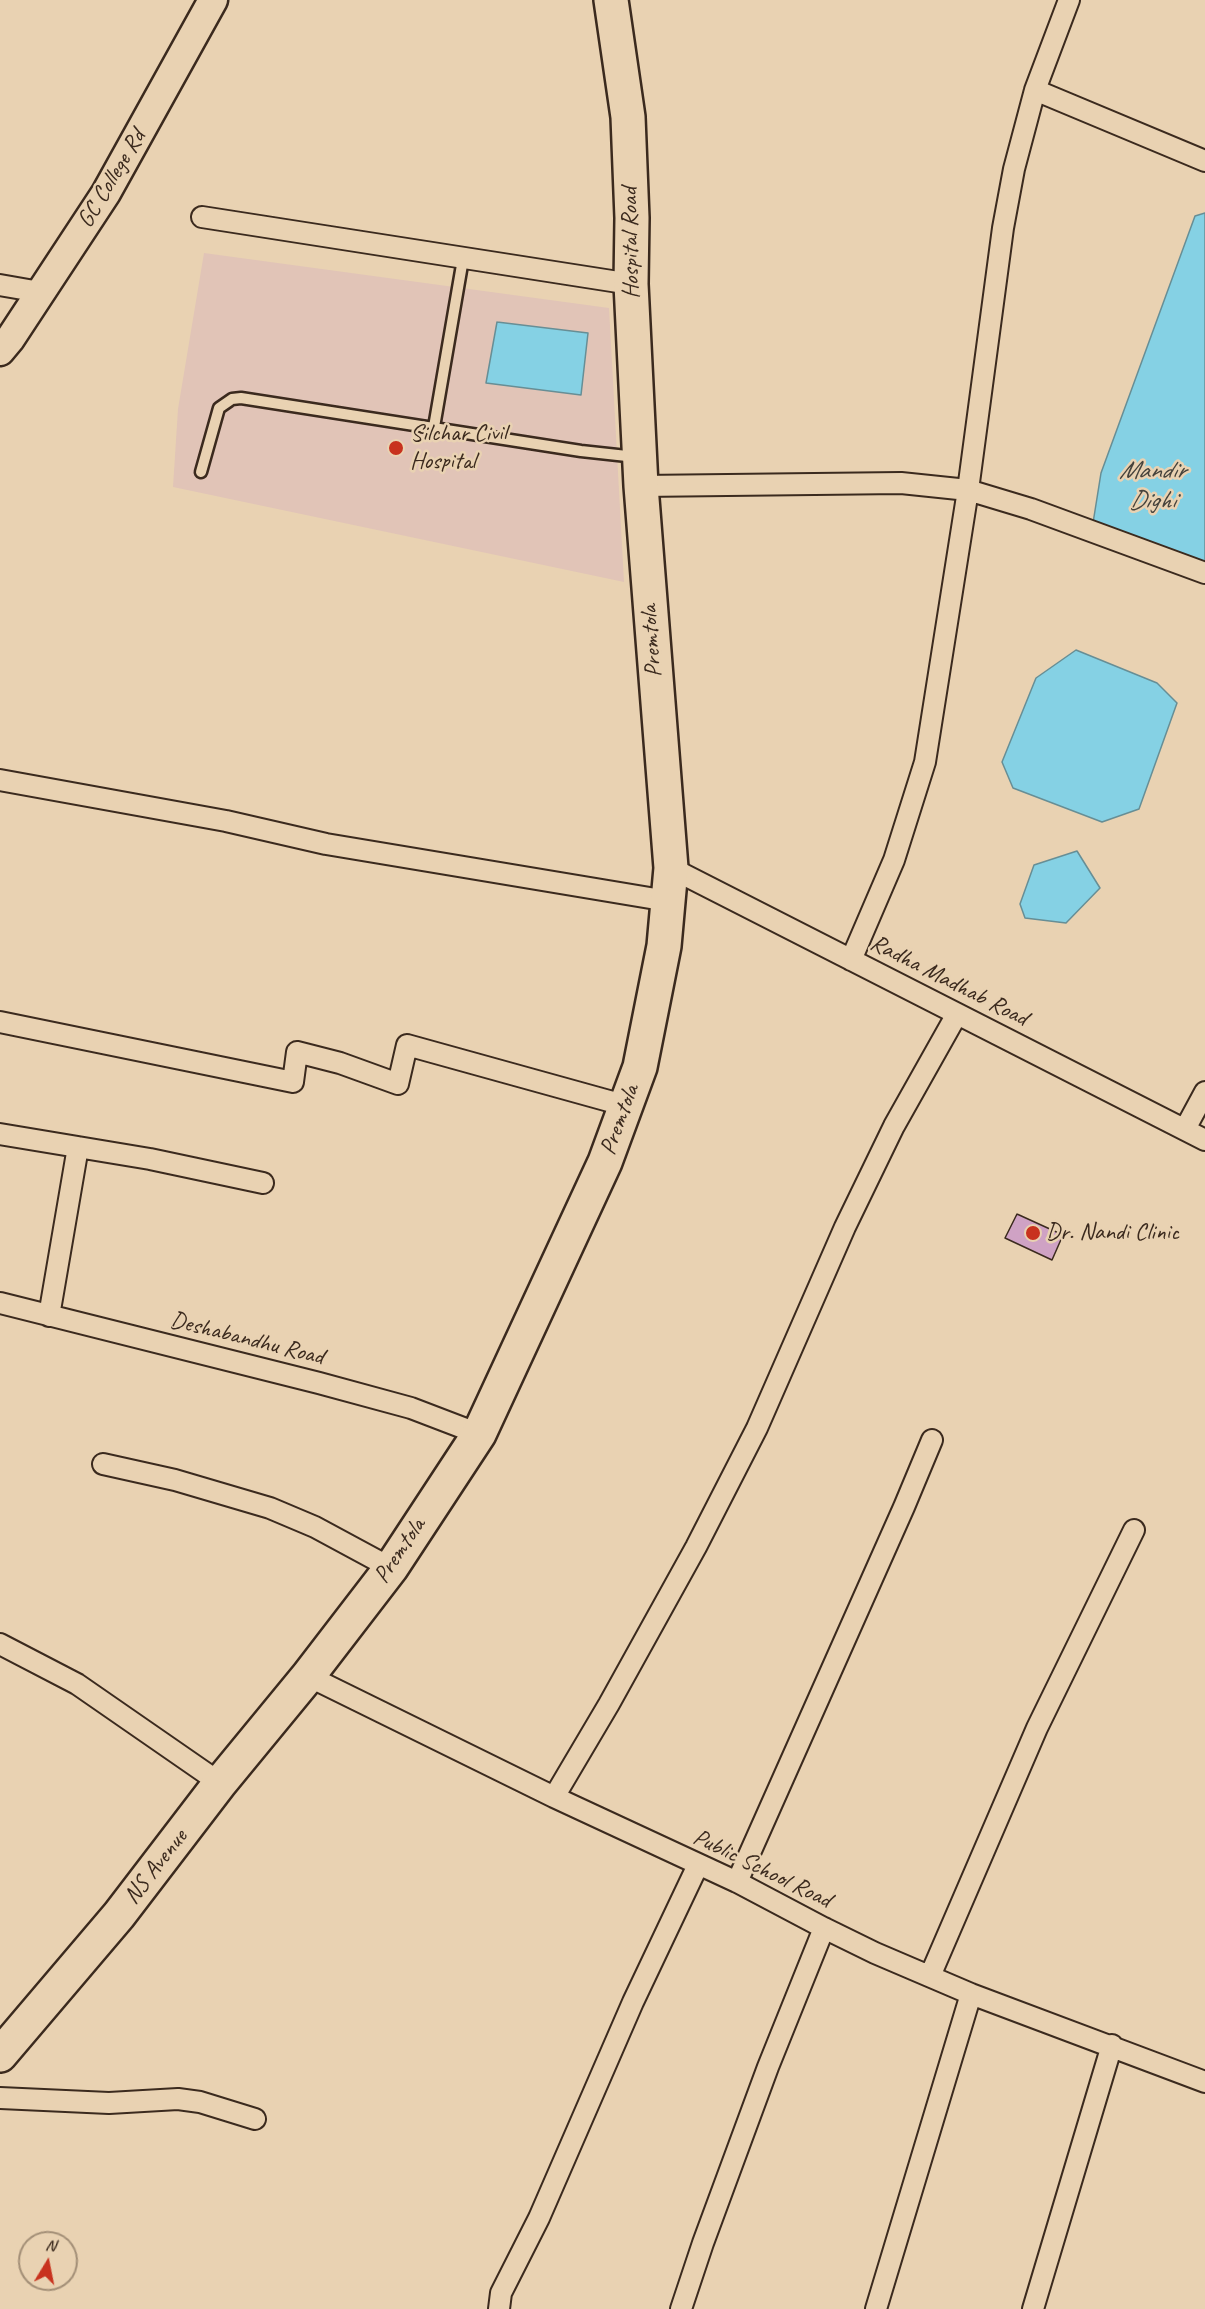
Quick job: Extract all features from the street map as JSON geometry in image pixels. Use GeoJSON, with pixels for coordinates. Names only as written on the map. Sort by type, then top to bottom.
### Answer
{"type":"FeatureCollection","features":[{"type":"Feature","properties":{"kind":"highway","name":"Hospital Road"},"geometry":{"type":"LineString","coordinates":[[611,0],[628,117],[632,218],[631,284],[640,472]]}},
{"type":"Feature","properties":{"kind":"highway","name":"Premtola"},"geometry":{"type":"LineString","coordinates":[[308,1676],[391,1568],[479,1434],[577,1226],[605,1162],[640,1067],[664,946],[671,868],[640,472]]}},
{"type":"Feature","properties":{"kind":"highway","name":"NS Avenue"},"geometry":{"type":"LineString","coordinates":[[0,2055],[119,1915],[220,1784],[308,1676]]}},
{"type":"Feature","properties":{"kind":"main road","name":"GC College Rd"},"geometry":{"type":"LineString","coordinates":[[0,351],[106,194],[213,0]]}},
{"type":"Feature","properties":{"kind":"street"},"geometry":{"type":"LineString","coordinates":[[851,960],[894,860],[925,762],[968,490],[1003,228],[1014,169],[1035,90],[1068,0]]}},
{"type":"Feature","properties":{"kind":"street"},"geometry":{"type":"LineString","coordinates":[[1035,90],[1205,160]]}},
{"type":"Feature","properties":{"kind":"street"},"geometry":{"type":"LineString","coordinates":[[202,217],[631,284]]}},
{"type":"Feature","properties":{"kind":"street"},"geometry":{"type":"LineString","coordinates":[[0,285],[40,292]]}},
{"type":"Feature","properties":{"kind":"street"},"geometry":{"type":"LineString","coordinates":[[640,472],[901,483],[968,490],[1031,509],[1205,573]]}},
{"type":"Feature","properties":{"kind":"street"},"geometry":{"type":"LineString","coordinates":[[0,780],[226,821],[326,844],[668,901]]}},
{"type":"Feature","properties":{"kind":"street","name":"Radha Madhab Road"},"geometry":{"type":"LineString","coordinates":[[671,868],[1205,1140]]}},
{"type":"Feature","properties":{"kind":"street"},"geometry":{"type":"LineString","coordinates":[[554,1797],[609,1704],[696,1547],[742,1458],[845,1227],[894,1126],[957,1014]]}},
{"type":"Feature","properties":{"kind":"street"},"geometry":{"type":"LineString","coordinates":[[0,1022],[293,1082],[297,1052],[340,1063],[398,1084],[407,1045],[627,1106]]}},
{"type":"Feature","properties":{"kind":"street"},"geometry":{"type":"LineString","coordinates":[[1185,1129],[1205,1092]]}},
{"type":"Feature","properties":{"kind":"street"},"geometry":{"type":"LineString","coordinates":[[0,1134],[263,1183]]}},
{"type":"Feature","properties":{"kind":"street"},"geometry":{"type":"LineString","coordinates":[[49,1316],[78,1147]]}},
{"type":"Feature","properties":{"kind":"street","name":"Deshabandhu Road"},"geometry":{"type":"LineString","coordinates":[[0,1303],[320,1383],[400,1405],[479,1434]]}},
{"type":"Feature","properties":{"kind":"street"},"geometry":{"type":"LineString","coordinates":[[737,1882],[900,1518],[932,1440]]}},
{"type":"Feature","properties":{"kind":"street"},"geometry":{"type":"LineString","coordinates":[[103,1464],[175,1480],[270,1508],[315,1527],[391,1568]]}},
{"type":"Feature","properties":{"kind":"street"},"geometry":{"type":"LineString","coordinates":[[930,1976],[1037,1728],[1134,1530]]}},
{"type":"Feature","properties":{"kind":"street"},"geometry":{"type":"LineString","coordinates":[[0,1644],[77,1684],[220,1784]]}},
{"type":"Feature","properties":{"kind":"street","name":"Public School Road"},"geometry":{"type":"LineString","coordinates":[[308,1676],[554,1797],[737,1882],[824,1928],[930,1976],[971,1994],[1205,2082]]}},
{"type":"Feature","properties":{"kind":"street"},"geometry":{"type":"LineString","coordinates":[[499,2309],[501,2292],[539,2218],[633,2002],[698,1865]]}},
{"type":"Feature","properties":{"kind":"street"},"geometry":{"type":"LineString","coordinates":[[681,2309],[768,2067],[824,1928]]}},
{"type":"Feature","properties":{"kind":"street"},"geometry":{"type":"LineString","coordinates":[[876,2309],[971,1994]]}},
{"type":"Feature","properties":{"kind":"street"},"geometry":{"type":"LineString","coordinates":[[1033,2309],[1112,2046]]}},
{"type":"Feature","properties":{"kind":"street"},"geometry":{"type":"LineString","coordinates":[[0,2098],[109,2103],[178,2099],[200,2102],[255,2119]]}},
{"type":"Feature","properties":{"kind":"lane"},"geometry":{"type":"LineString","coordinates":[[434,427],[463,259]]}},
{"type":"Feature","properties":{"kind":"lane"},"geometry":{"type":"LineString","coordinates":[[201,472],[219,408],[232,399],[241,398],[580,451],[640,472]]}},
{"type":"Feature","properties":{"kind":"shaded area","name":"Silchar Civil Hospital"},"geometry":{"type":"Polygon","coordinates":[[[204,253],[609,308],[624,582],[173,487],[178,409],[204,253]]]}},
{"type":"Feature","properties":{"kind":"water","name":"Mandir Dighi"},"geometry":{"type":"Polygon","coordinates":[[[1205,213],[1205,562],[1093,523],[1101,473],[1195,216],[1205,213]]]}},
{"type":"Feature","properties":{"kind":"water"},"geometry":{"type":"Polygon","coordinates":[[[497,322],[588,333],[581,395],[486,383],[497,322]]]}},
{"type":"Feature","properties":{"kind":"water"},"geometry":{"type":"Polygon","coordinates":[[[1076,650],[1157,683],[1177,703],[1139,809],[1102,822],[1013,788],[1002,762],[1036,678],[1076,650]]]}},
{"type":"Feature","properties":{"kind":"water"},"geometry":{"type":"Polygon","coordinates":[[[1077,851],[1100,888],[1066,923],[1025,918],[1020,904],[1034,865],[1077,851]]]}},
{"type":"Feature","properties":{"kind":"building"},"geometry":{"type":"Polygon","coordinates":[[[1017,1214],[1063,1235],[1052,1260],[1005,1238],[1017,1214]]]}},
{"type":"Feature","properties":{"kind":"place","name":"Silchar Civil Hospital"},"geometry":{"type":"Point","coordinates":[396,448]}},
{"type":"Feature","properties":{"kind":"place","name":"Dr. Nandi Clinic"},"geometry":{"type":"Point","coordinates":[1033,1233]}}]}
